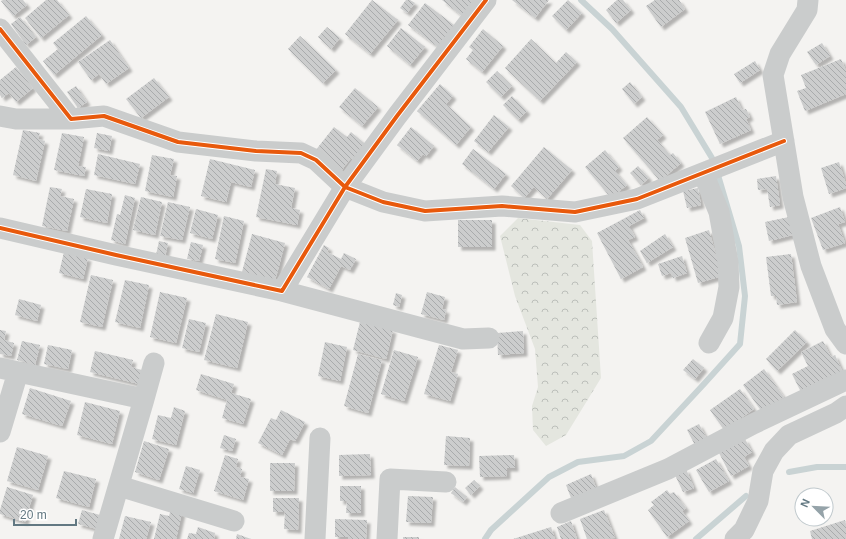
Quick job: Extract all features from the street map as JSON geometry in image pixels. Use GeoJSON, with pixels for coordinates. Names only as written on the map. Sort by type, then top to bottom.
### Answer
{"type":"FeatureCollection","features":[{"type":"Feature","properties":{"kind":"street"},"geometry":{"type":"LineString","coordinates":[[282,291],[346,187],[397,116],[486,0]]}},
{"type":"Feature","properties":{"kind":"street"},"geometry":{"type":"LineString","coordinates":[[808,0],[807,10],[780,54],[773,75],[792,197],[811,266],[835,329],[846,344]]}},
{"type":"Feature","properties":{"kind":"street"},"geometry":{"type":"LineString","coordinates":[[0,29],[72,118]]}},
{"type":"Feature","properties":{"kind":"street"},"geometry":{"type":"LineString","coordinates":[[0,116],[16,119],[104,116],[178,142],[256,151],[301,153],[316,160],[346,187],[384,202],[426,211],[502,206],[575,212],[637,199],[784,141]]}},
{"type":"Feature","properties":{"kind":"street"},"geometry":{"type":"LineString","coordinates":[[703,173],[719,212],[728,262],[730,287],[723,318],[709,343]]}},
{"type":"Feature","properties":{"kind":"street"},"geometry":{"type":"LineString","coordinates":[[0,228],[282,291],[463,339],[489,338]]}},
{"type":"Feature","properties":{"kind":"street"},"geometry":{"type":"LineString","coordinates":[[104,539],[154,363]]}},
{"type":"Feature","properties":{"kind":"street"},"geometry":{"type":"LineString","coordinates":[[0,432],[9,370],[144,399]]}},
{"type":"Feature","properties":{"kind":"street"},"geometry":{"type":"LineString","coordinates":[[561,513],[668,469],[752,424],[846,380]]}},
{"type":"Feature","properties":{"kind":"street"},"geometry":{"type":"LineString","coordinates":[[735,539],[744,530],[758,501],[764,471],[774,451],[789,436],[836,413],[846,406]]}},
{"type":"Feature","properties":{"kind":"street"},"geometry":{"type":"LineString","coordinates":[[315,539],[320,438]]}},
{"type":"Feature","properties":{"kind":"street"},"geometry":{"type":"LineString","coordinates":[[387,539],[390,479],[446,482]]}},
{"type":"Feature","properties":{"kind":"street"},"geometry":{"type":"LineString","coordinates":[[119,486],[234,521]]}},
{"type":"Feature","properties":{"kind":"green space"},"geometry":{"type":"Polygon","coordinates":[[[518,218],[580,225],[592,241],[601,378],[566,435],[546,446],[533,430],[532,406],[538,387],[535,349],[515,296],[500,236],[518,218]]]}},
{"type":"Feature","properties":{"kind":"building"},"geometry":{"type":"Polygon","coordinates":[[[23,0],[27,5],[13,16],[1,1],[23,0]]]}},
{"type":"Feature","properties":{"kind":"building"},"geometry":{"type":"Polygon","coordinates":[[[46,0],[57,0],[69,15],[41,38],[25,18],[46,0]]]}},
{"type":"Feature","properties":{"kind":"building"},"geometry":{"type":"Polygon","coordinates":[[[372,0],[398,20],[370,54],[345,34],[372,0]]]}},
{"type":"Feature","properties":{"kind":"building"},"geometry":{"type":"Polygon","coordinates":[[[406,0],[410,0],[415,3],[407,13],[400,8],[406,0]]]}},
{"type":"Feature","properties":{"kind":"building"},"geometry":{"type":"Polygon","coordinates":[[[442,0],[477,0],[463,17],[442,0]]]}},
{"type":"Feature","properties":{"kind":"building"},"geometry":{"type":"Polygon","coordinates":[[[512,0],[549,0],[535,18],[512,0]]]}},
{"type":"Feature","properties":{"kind":"building"},"geometry":{"type":"Polygon","coordinates":[[[568,0],[582,13],[566,30],[552,16],[568,0]]]}},
{"type":"Feature","properties":{"kind":"building"},"geometry":{"type":"Polygon","coordinates":[[[617,0],[623,0],[631,10],[616,23],[606,10],[617,0]]]}},
{"type":"Feature","properties":{"kind":"building"},"geometry":{"type":"Polygon","coordinates":[[[655,0],[679,0],[685,9],[661,27],[646,6],[655,0]]]}},
{"type":"Feature","properties":{"kind":"building"},"geometry":{"type":"Polygon","coordinates":[[[425,3],[454,25],[438,47],[408,25],[425,3]]]}},
{"type":"Feature","properties":{"kind":"building"},"geometry":{"type":"Polygon","coordinates":[[[86,16],[102,35],[54,75],[43,61],[58,49],[53,43],[86,16]]]}},
{"type":"Feature","properties":{"kind":"building"},"geometry":{"type":"Polygon","coordinates":[[[20,17],[36,37],[26,45],[11,24],[20,17]]]}},
{"type":"Feature","properties":{"kind":"building"},"geometry":{"type":"Polygon","coordinates":[[[327,27],[340,38],[331,49],[318,37],[327,27]]]}},
{"type":"Feature","properties":{"kind":"building"},"geometry":{"type":"Polygon","coordinates":[[[401,28],[425,47],[410,65],[387,46],[401,28]]]}},
{"type":"Feature","properties":{"kind":"building"},"geometry":{"type":"Polygon","coordinates":[[[483,29],[503,46],[482,72],[466,59],[473,50],[469,47],[483,29]]]}},
{"type":"Feature","properties":{"kind":"building"},"geometry":{"type":"Polygon","coordinates":[[[300,36],[336,70],[323,83],[288,49],[300,36]]]}},
{"type":"Feature","properties":{"kind":"building"},"geometry":{"type":"Polygon","coordinates":[[[531,39],[556,63],[566,52],[577,62],[540,101],[505,68],[531,39]]]}},
{"type":"Feature","properties":{"kind":"building"},"geometry":{"type":"Polygon","coordinates":[[[110,40],[129,68],[106,84],[99,74],[91,80],[78,62],[110,40]]]}},
{"type":"Feature","properties":{"kind":"building"},"geometry":{"type":"Polygon","coordinates":[[[822,43],[830,56],[816,65],[807,52],[822,43]]]}},
{"type":"Feature","properties":{"kind":"building"},"geometry":{"type":"Polygon","coordinates":[[[841,59],[846,71],[846,94],[805,111],[797,91],[806,88],[801,75],[841,59]]]}},
{"type":"Feature","properties":{"kind":"building"},"geometry":{"type":"Polygon","coordinates":[[[755,61],[760,70],[740,83],[734,74],[755,61]]]}},
{"type":"Feature","properties":{"kind":"building"},"geometry":{"type":"Polygon","coordinates":[[[16,67],[33,88],[16,102],[9,93],[2,98],[0,95],[0,80],[16,67]]]}},
{"type":"Feature","properties":{"kind":"building"},"geometry":{"type":"Polygon","coordinates":[[[497,71],[512,86],[501,97],[486,82],[497,71]]]}},
{"type":"Feature","properties":{"kind":"building"},"geometry":{"type":"Polygon","coordinates":[[[154,78],[169,97],[141,118],[126,99],[154,78]]]}},
{"type":"Feature","properties":{"kind":"building"},"geometry":{"type":"Polygon","coordinates":[[[630,82],[642,97],[634,104],[622,89],[630,82]]]}},
{"type":"Feature","properties":{"kind":"building"},"geometry":{"type":"Polygon","coordinates":[[[440,84],[453,96],[446,104],[471,127],[456,145],[417,111],[440,84]]]}},
{"type":"Feature","properties":{"kind":"building"},"geometry":{"type":"Polygon","coordinates":[[[76,86],[87,102],[78,108],[67,92],[76,86]]]}},
{"type":"Feature","properties":{"kind":"building"},"geometry":{"type":"Polygon","coordinates":[[[355,88],[378,107],[362,126],[339,107],[355,88]]]}},
{"type":"Feature","properties":{"kind":"building"},"geometry":{"type":"Polygon","coordinates":[[[512,96],[527,111],[518,120],[503,105],[512,96]]]}},
{"type":"Feature","properties":{"kind":"building"},"geometry":{"type":"Polygon","coordinates":[[[736,97],[742,110],[746,109],[750,117],[746,119],[751,130],[720,144],[705,112],[736,97]]]}},
{"type":"Feature","properties":{"kind":"building"},"geometry":{"type":"Polygon","coordinates":[[[494,115],[509,127],[488,152],[474,141],[494,115]]]}},
{"type":"Feature","properties":{"kind":"building"},"geometry":{"type":"Polygon","coordinates":[[[647,117],[663,135],[657,140],[670,155],[673,153],[681,163],[660,181],[623,138],[647,117]]]}},
{"type":"Feature","properties":{"kind":"building"},"geometry":{"type":"Polygon","coordinates":[[[334,127],[347,137],[351,132],[369,147],[357,163],[351,158],[341,171],[315,151],[334,127]]]}},
{"type":"Feature","properties":{"kind":"building"},"geometry":{"type":"Polygon","coordinates":[[[411,127],[434,146],[426,156],[423,154],[417,161],[397,145],[411,127]]]}},
{"type":"Feature","properties":{"kind":"building"},"geometry":{"type":"Polygon","coordinates":[[[23,130],[40,133],[38,139],[45,141],[36,181],[13,175],[23,130]]]}},
{"type":"Feature","properties":{"kind":"building"},"geometry":{"type":"Polygon","coordinates":[[[62,133],[84,137],[78,166],[86,167],[84,176],[54,170],[62,133]]]}},
{"type":"Feature","properties":{"kind":"building"},"geometry":{"type":"Polygon","coordinates":[[[97,133],[112,136],[109,151],[94,148],[97,133]]]}},
{"type":"Feature","properties":{"kind":"building"},"geometry":{"type":"Polygon","coordinates":[[[544,147],[572,170],[547,199],[534,187],[524,198],[511,186],[544,147]]]}},
{"type":"Feature","properties":{"kind":"building"},"geometry":{"type":"Polygon","coordinates":[[[473,149],[506,174],[494,189],[462,164],[473,149]]]}},
{"type":"Feature","properties":{"kind":"building"},"geometry":{"type":"Polygon","coordinates":[[[605,150],[619,167],[615,171],[627,185],[611,198],[585,167],[605,150]]]}},
{"type":"Feature","properties":{"kind":"building"},"geometry":{"type":"Polygon","coordinates":[[[98,154],[140,164],[135,184],[94,175],[98,154]]]}},
{"type":"Feature","properties":{"kind":"building"},"geometry":{"type":"Polygon","coordinates":[[[152,155],[174,159],[170,175],[177,176],[173,197],[145,191],[152,155]]]}},
{"type":"Feature","properties":{"kind":"building"},"geometry":{"type":"Polygon","coordinates":[[[210,159],[255,170],[251,187],[231,182],[226,202],[201,196],[210,159]]]}},
{"type":"Feature","properties":{"kind":"building"},"geometry":{"type":"Polygon","coordinates":[[[839,162],[846,188],[829,194],[821,168],[839,162]]]}},
{"type":"Feature","properties":{"kind":"building"},"geometry":{"type":"Polygon","coordinates":[[[638,166],[649,178],[641,185],[630,173],[638,166]]]}},
{"type":"Feature","properties":{"kind":"building"},"geometry":{"type":"Polygon","coordinates":[[[266,169],[277,171],[275,184],[295,188],[291,208],[300,210],[297,225],[256,217],[266,169]]]}},
{"type":"Feature","properties":{"kind":"building"},"geometry":{"type":"Polygon","coordinates":[[[776,176],[780,205],[770,207],[767,189],[758,190],[757,179],[776,176]]]}},
{"type":"Feature","properties":{"kind":"building"},"geometry":{"type":"Polygon","coordinates":[[[50,187],[62,189],[60,196],[74,199],[67,231],[42,226],[50,187]]]}},
{"type":"Feature","properties":{"kind":"building"},"geometry":{"type":"Polygon","coordinates":[[[698,188],[701,205],[687,208],[683,191],[698,188]]]}},
{"type":"Feature","properties":{"kind":"building"},"geometry":{"type":"Polygon","coordinates":[[[86,189],[112,194],[107,223],[80,217],[86,189]]]}},
{"type":"Feature","properties":{"kind":"building"},"geometry":{"type":"Polygon","coordinates":[[[125,195],[135,198],[125,244],[111,240],[117,214],[120,215],[125,195]]]}},
{"type":"Feature","properties":{"kind":"building"},"geometry":{"type":"Polygon","coordinates":[[[141,197],[162,202],[155,235],[133,230],[141,197]]]}},
{"type":"Feature","properties":{"kind":"building"},"geometry":{"type":"Polygon","coordinates":[[[168,202],[190,207],[182,240],[160,236],[168,202]]]}},
{"type":"Feature","properties":{"kind":"building"},"geometry":{"type":"Polygon","coordinates":[[[840,207],[845,222],[838,224],[845,243],[823,250],[811,218],[840,207]]]}},
{"type":"Feature","properties":{"kind":"building"},"geometry":{"type":"Polygon","coordinates":[[[196,209],[218,215],[212,239],[190,233],[196,209]]]}},
{"type":"Feature","properties":{"kind":"building"},"geometry":{"type":"Polygon","coordinates":[[[640,210],[644,218],[629,226],[635,237],[628,240],[643,267],[621,279],[597,233],[640,210]]]}},
{"type":"Feature","properties":{"kind":"building"},"geometry":{"type":"Polygon","coordinates":[[[224,216],[244,221],[235,263],[215,259],[224,216]]]}},
{"type":"Feature","properties":{"kind":"building"},"geometry":{"type":"Polygon","coordinates":[[[789,217],[793,235],[769,241],[765,222],[789,217]]]}},
{"type":"Feature","properties":{"kind":"building"},"geometry":{"type":"Polygon","coordinates":[[[458,220],[492,220],[492,247],[458,247],[458,220]]]}},
{"type":"Feature","properties":{"kind":"building"},"geometry":{"type":"Polygon","coordinates":[[[709,230],[722,276],[698,283],[685,238],[709,230]]]}},
{"type":"Feature","properties":{"kind":"building"},"geometry":{"type":"Polygon","coordinates":[[[252,234],[285,243],[275,281],[242,272],[252,234]]]}},
{"type":"Feature","properties":{"kind":"building"},"geometry":{"type":"Polygon","coordinates":[[[665,234],[673,247],[647,263],[640,251],[665,234]]]}},
{"type":"Feature","properties":{"kind":"building"},"geometry":{"type":"Polygon","coordinates":[[[159,241],[168,243],[165,257],[156,255],[159,241]]]}},
{"type":"Feature","properties":{"kind":"building"},"geometry":{"type":"Polygon","coordinates":[[[191,242],[203,245],[199,261],[187,259],[191,242]]]}},
{"type":"Feature","properties":{"kind":"building"},"geometry":{"type":"Polygon","coordinates":[[[324,245],[329,248],[327,252],[341,259],[344,253],[356,259],[350,270],[341,266],[329,289],[307,277],[324,245]]]}},
{"type":"Feature","properties":{"kind":"building"},"geometry":{"type":"Polygon","coordinates":[[[64,252],[88,258],[83,279],[59,273],[64,252]]]}},
{"type":"Feature","properties":{"kind":"building"},"geometry":{"type":"Polygon","coordinates":[[[791,254],[797,302],[777,305],[776,296],[771,296],[766,257],[791,254]]]}},
{"type":"Feature","properties":{"kind":"building"},"geometry":{"type":"Polygon","coordinates":[[[682,256],[687,273],[673,278],[671,273],[662,276],[658,264],[682,256]]]}},
{"type":"Feature","properties":{"kind":"building"},"geometry":{"type":"Polygon","coordinates":[[[91,275],[113,280],[102,327],[80,322],[91,275]]]}},
{"type":"Feature","properties":{"kind":"building"},"geometry":{"type":"Polygon","coordinates":[[[125,280],[149,285],[140,328],[115,322],[125,280]]]}},
{"type":"Feature","properties":{"kind":"building"},"geometry":{"type":"Polygon","coordinates":[[[160,292],[187,298],[176,343],[150,337],[160,292]]]}},
{"type":"Feature","properties":{"kind":"building"},"geometry":{"type":"Polygon","coordinates":[[[427,292],[445,297],[442,309],[446,310],[444,320],[421,314],[427,292]]]}},
{"type":"Feature","properties":{"kind":"building"},"geometry":{"type":"Polygon","coordinates":[[[396,293],[402,295],[399,307],[393,305],[396,293]]]}},
{"type":"Feature","properties":{"kind":"building"},"geometry":{"type":"Polygon","coordinates":[[[19,299],[41,305],[37,321],[15,315],[19,299]]]}},
{"type":"Feature","properties":{"kind":"building"},"geometry":{"type":"Polygon","coordinates":[[[216,314],[248,322],[237,368],[204,360],[216,314]]]}},
{"type":"Feature","properties":{"kind":"building"},"geometry":{"type":"Polygon","coordinates":[[[189,319],[206,323],[199,352],[182,348],[189,319]]]}},
{"type":"Feature","properties":{"kind":"building"},"geometry":{"type":"Polygon","coordinates":[[[360,322],[393,330],[386,359],[353,350],[360,322]]]}},
{"type":"Feature","properties":{"kind":"building"},"geometry":{"type":"Polygon","coordinates":[[[0,330],[6,331],[4,340],[14,343],[11,356],[0,354],[0,330]]]}},
{"type":"Feature","properties":{"kind":"building"},"geometry":{"type":"Polygon","coordinates":[[[795,330],[807,342],[777,371],[766,359],[795,330]]]}},
{"type":"Feature","properties":{"kind":"building"},"geometry":{"type":"Polygon","coordinates":[[[523,331],[524,353],[498,355],[497,333],[523,331]]]}},
{"type":"Feature","properties":{"kind":"building"},"geometry":{"type":"Polygon","coordinates":[[[22,341],[40,345],[35,365],[17,360],[22,341]]]}},
{"type":"Feature","properties":{"kind":"building"},"geometry":{"type":"Polygon","coordinates":[[[823,341],[831,357],[835,355],[843,373],[802,394],[792,374],[808,366],[801,352],[823,341]]]}},
{"type":"Feature","properties":{"kind":"building"},"geometry":{"type":"Polygon","coordinates":[[[325,342],[347,347],[340,381],[318,376],[325,342]]]}},
{"type":"Feature","properties":{"kind":"building"},"geometry":{"type":"Polygon","coordinates":[[[48,345],[72,350],[68,369],[44,364],[48,345]]]}},
{"type":"Feature","properties":{"kind":"building"},"geometry":{"type":"Polygon","coordinates":[[[439,345],[458,350],[451,372],[458,374],[450,401],[424,394],[439,345]]]}},
{"type":"Feature","properties":{"kind":"building"},"geometry":{"type":"Polygon","coordinates":[[[394,350],[418,357],[404,401],[381,394],[394,350]]]}},
{"type":"Feature","properties":{"kind":"building"},"geometry":{"type":"Polygon","coordinates":[[[95,351],[133,360],[131,367],[142,370],[139,384],[90,372],[95,351]]]}},
{"type":"Feature","properties":{"kind":"building"},"geometry":{"type":"Polygon","coordinates":[[[358,354],[382,360],[368,413],[344,406],[358,354]]]}},
{"type":"Feature","properties":{"kind":"building"},"geometry":{"type":"Polygon","coordinates":[[[693,359],[704,368],[695,379],[683,370],[693,359]]]}},
{"type":"Feature","properties":{"kind":"building"},"geometry":{"type":"Polygon","coordinates":[[[764,369],[784,397],[762,412],[743,385],[764,369]]]}},
{"type":"Feature","properties":{"kind":"building"},"geometry":{"type":"Polygon","coordinates":[[[201,374],[234,384],[231,393],[251,399],[243,424],[222,418],[227,400],[196,390],[201,374]]]}},
{"type":"Feature","properties":{"kind":"building"},"geometry":{"type":"Polygon","coordinates":[[[30,388],[71,401],[62,426],[22,414],[30,388]]]}},
{"type":"Feature","properties":{"kind":"building"},"geometry":{"type":"Polygon","coordinates":[[[740,389],[754,409],[724,430],[710,410],[740,389]]]}},
{"type":"Feature","properties":{"kind":"building"},"geometry":{"type":"Polygon","coordinates":[[[85,402],[120,411],[112,444],[77,435],[85,402]]]}},
{"type":"Feature","properties":{"kind":"building"},"geometry":{"type":"Polygon","coordinates":[[[174,407],[185,411],[176,445],[152,439],[158,415],[171,418],[174,407]]]}},
{"type":"Feature","properties":{"kind":"building"},"geometry":{"type":"Polygon","coordinates":[[[281,410],[305,422],[295,441],[290,439],[282,455],[258,443],[271,418],[276,420],[281,410]]]}},
{"type":"Feature","properties":{"kind":"building"},"geometry":{"type":"Polygon","coordinates":[[[699,424],[707,439],[695,445],[687,430],[699,424]]]}},
{"type":"Feature","properties":{"kind":"building"},"geometry":{"type":"Polygon","coordinates":[[[224,435],[236,439],[232,451],[220,448],[224,435]]]}},
{"type":"Feature","properties":{"kind":"building"},"geometry":{"type":"Polygon","coordinates":[[[446,436],[470,438],[469,466],[444,465],[446,436]]]}},
{"type":"Feature","properties":{"kind":"building"},"geometry":{"type":"Polygon","coordinates":[[[745,439],[752,452],[744,457],[749,466],[731,476],[719,453],[745,439]]]}},
{"type":"Feature","properties":{"kind":"building"},"geometry":{"type":"Polygon","coordinates":[[[144,441],[169,449],[159,480],[135,472],[144,441]]]}},
{"type":"Feature","properties":{"kind":"building"},"geometry":{"type":"Polygon","coordinates":[[[17,447],[48,456],[38,490],[7,481],[17,447]]]}},
{"type":"Feature","properties":{"kind":"building"},"geometry":{"type":"Polygon","coordinates":[[[370,454],[371,475],[339,476],[339,455],[370,454]]]}},
{"type":"Feature","properties":{"kind":"building"},"geometry":{"type":"Polygon","coordinates":[[[225,455],[238,459],[236,467],[242,469],[240,477],[249,479],[243,500],[214,491],[225,455]]]}},
{"type":"Feature","properties":{"kind":"building"},"geometry":{"type":"Polygon","coordinates":[[[514,455],[515,468],[507,468],[507,476],[480,477],[479,456],[514,455]]]}},
{"type":"Feature","properties":{"kind":"building"},"geometry":{"type":"Polygon","coordinates":[[[716,459],[729,481],[709,492],[696,470],[716,459]]]}},
{"type":"Feature","properties":{"kind":"building"},"geometry":{"type":"Polygon","coordinates":[[[270,463],[295,463],[294,491],[270,491],[270,463]]]}},
{"type":"Feature","properties":{"kind":"building"},"geometry":{"type":"Polygon","coordinates":[[[186,466],[200,470],[193,493],[179,489],[186,466]]]}},
{"type":"Feature","properties":{"kind":"building"},"geometry":{"type":"Polygon","coordinates":[[[686,469],[694,488],[683,492],[675,475],[686,469]]]}},
{"type":"Feature","properties":{"kind":"building"},"geometry":{"type":"Polygon","coordinates":[[[64,471],[96,479],[89,507],[56,498],[64,471]]]}},
{"type":"Feature","properties":{"kind":"building"},"geometry":{"type":"Polygon","coordinates":[[[591,474],[596,488],[571,498],[566,485],[591,474]]]}},
{"type":"Feature","properties":{"kind":"building"},"geometry":{"type":"Polygon","coordinates":[[[474,480],[480,486],[471,495],[465,488],[474,480]]]}},
{"type":"Feature","properties":{"kind":"building"},"geometry":{"type":"Polygon","coordinates":[[[340,486],[361,486],[361,513],[346,513],[347,501],[340,501],[340,486]]]}},
{"type":"Feature","properties":{"kind":"building"},"geometry":{"type":"Polygon","coordinates":[[[7,487],[33,495],[25,522],[0,514],[7,487]]]}},
{"type":"Feature","properties":{"kind":"building"},"geometry":{"type":"Polygon","coordinates":[[[455,487],[467,497],[463,502],[451,493],[455,487]]]}},
{"type":"Feature","properties":{"kind":"building"},"geometry":{"type":"Polygon","coordinates":[[[667,490],[670,494],[674,492],[686,508],[682,511],[689,521],[667,537],[648,510],[654,505],[651,502],[667,490]]]}},
{"type":"Feature","properties":{"kind":"building"},"geometry":{"type":"Polygon","coordinates":[[[408,496],[433,497],[431,523],[406,522],[408,496]]]}},
{"type":"Feature","properties":{"kind":"building"},"geometry":{"type":"Polygon","coordinates":[[[273,498],[299,498],[298,530],[284,529],[285,512],[273,512],[273,498]]]}},
{"type":"Feature","properties":{"kind":"building"},"geometry":{"type":"Polygon","coordinates":[[[171,509],[182,512],[176,539],[154,539],[160,514],[169,516],[171,509]]]}},
{"type":"Feature","properties":{"kind":"building"},"geometry":{"type":"Polygon","coordinates":[[[82,510],[100,515],[97,529],[78,524],[82,510]]]}},
{"type":"Feature","properties":{"kind":"building"},"geometry":{"type":"Polygon","coordinates":[[[604,510],[615,538],[587,539],[580,519],[604,510]]]}},
{"type":"Feature","properties":{"kind":"building"},"geometry":{"type":"Polygon","coordinates":[[[125,516],[151,522],[146,539],[119,539],[125,516]]]}},
{"type":"Feature","properties":{"kind":"building"},"geometry":{"type":"Polygon","coordinates":[[[335,519],[367,520],[366,539],[335,537],[335,519]]]}},
{"type":"Feature","properties":{"kind":"building"},"geometry":{"type":"Polygon","coordinates":[[[845,520],[846,539],[812,539],[810,531],[823,527],[834,527],[834,523],[845,520]]]}},
{"type":"Feature","properties":{"kind":"building"},"geometry":{"type":"Polygon","coordinates":[[[571,521],[577,539],[561,539],[557,527],[571,521]]]}},
{"type":"Feature","properties":{"kind":"building"},"geometry":{"type":"Polygon","coordinates":[[[198,527],[215,533],[214,539],[187,539],[189,533],[196,534],[198,527]]]}},
{"type":"Feature","properties":{"kind":"building"},"geometry":{"type":"Polygon","coordinates":[[[551,527],[555,539],[513,539],[551,527]]]}},
{"type":"Feature","properties":{"kind":"building"},"geometry":{"type":"Polygon","coordinates":[[[237,534],[251,539],[236,539],[237,534]]]}},
{"type":"Feature","properties":{"kind":"building"},"geometry":{"type":"Polygon","coordinates":[[[403,537],[419,537],[419,539],[403,539],[403,537]]]}},
{"type":"Feature","properties":{"kind":"waterway"},"geometry":{"type":"LineString","coordinates":[[581,0],[612,29],[681,107],[712,158]]}},
{"type":"Feature","properties":{"kind":"waterway"},"geometry":{"type":"LineString","coordinates":[[485,539],[491,530],[549,477],[578,462],[624,456],[651,441],[740,344],[745,296],[739,246],[718,175]]}},
{"type":"Feature","properties":{"kind":"waterway"},"geometry":{"type":"LineString","coordinates":[[789,472],[817,467],[846,467]]}},
{"type":"Feature","properties":{"kind":"waterway"},"geometry":{"type":"LineString","coordinates":[[696,539],[746,496]]}},
{"type":"Feature","properties":{"kind":"cycle path"},"geometry":{"type":"LineString","coordinates":[[0,228],[282,291],[345,187],[397,116],[486,0]]}},
{"type":"Feature","properties":{"kind":"cycle path"},"geometry":{"type":"LineString","coordinates":[[0,29],[71,119],[104,116],[178,142],[256,151],[301,153],[316,160],[345,187],[383,202],[425,211],[502,206],[575,212],[637,199],[784,141]]}}]}
